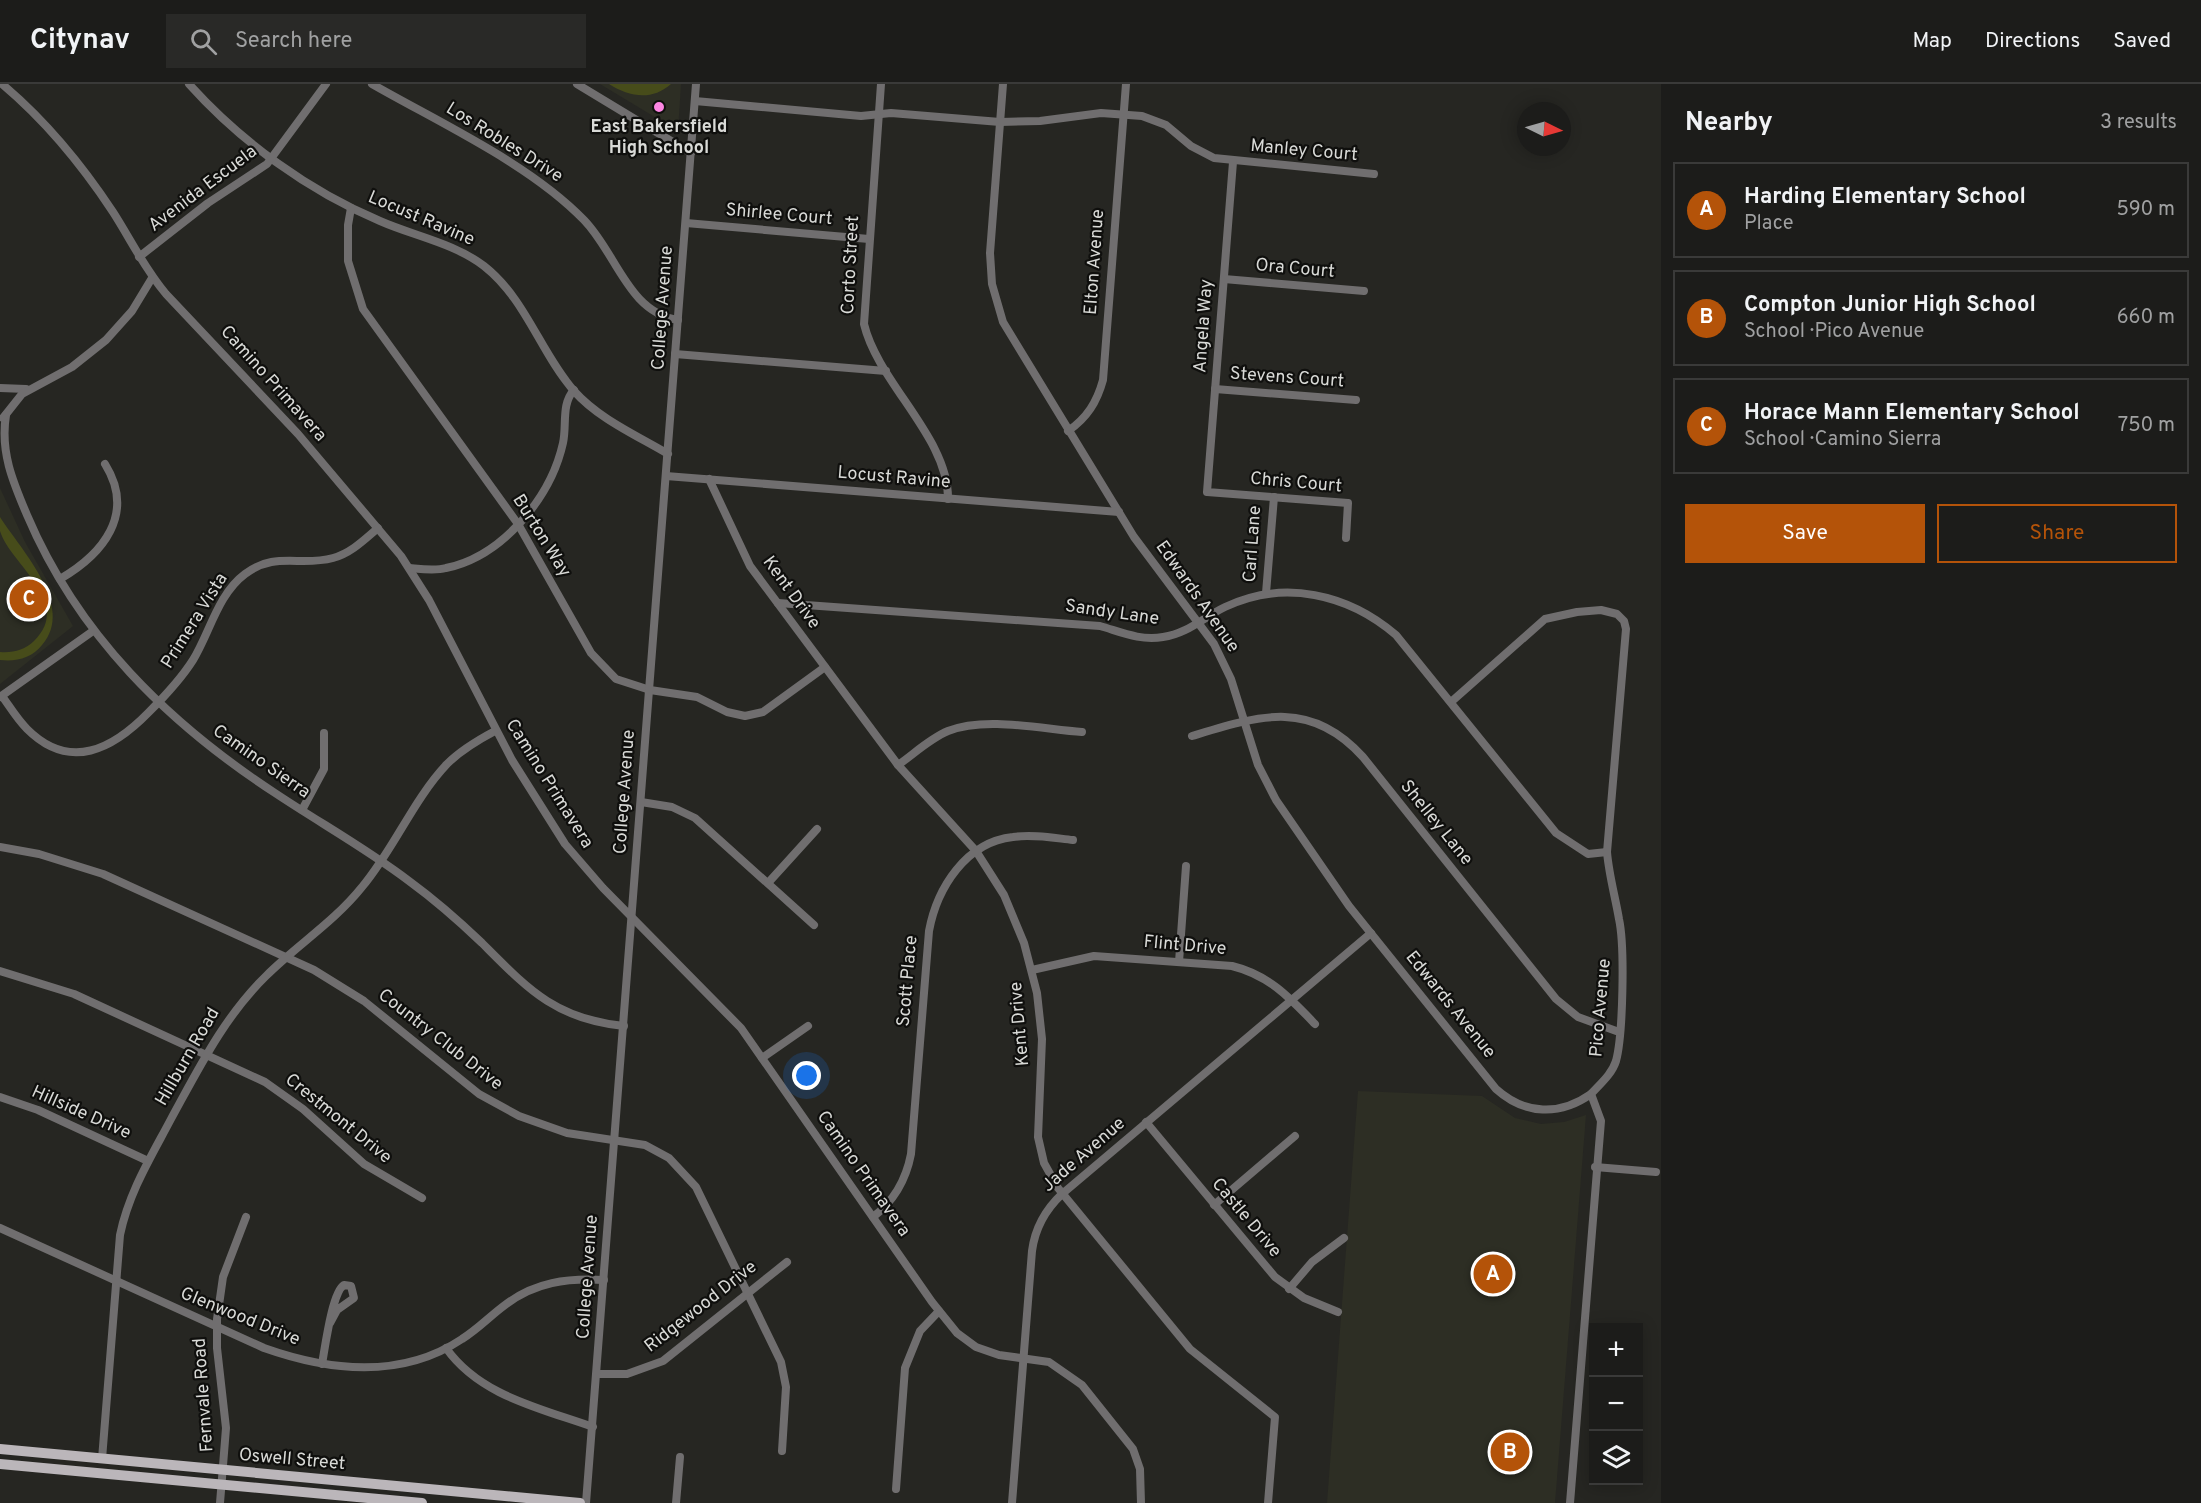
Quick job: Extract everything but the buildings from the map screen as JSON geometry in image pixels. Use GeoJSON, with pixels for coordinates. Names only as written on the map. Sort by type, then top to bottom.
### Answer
{"type":"FeatureCollection","features":[{"type":"Feature","properties":{"kind":"main road","name":"Oswell Street"},"geometry":{"type":"LineString","coordinates":[[0,1449],[580,1503]]}},
{"type":"Feature","properties":{"kind":"main road","name":"Oswell Street"},"geometry":{"type":"LineString","coordinates":[[0,1464],[422,1503]]}},
{"type":"Feature","properties":{"kind":"street","name":"Camino Primavera"},"geometry":{"type":"LineString","coordinates":[[2,84],[37,116],[82,167],[115,215],[152,278],[298,434],[410,568],[429,600],[495,731],[565,844],[632,918],[741,1028],[939,1311],[957,1333],[976,1347],[999,1355],[1048,1362],[1073,1376],[1126,1438],[1140,1470],[1141,1503]]}},
{"type":"Feature","properties":{"kind":"street","name":"Locust Ravine"},"geometry":{"type":"LineString","coordinates":[[189,84],[221,116],[271,158],[351,207],[405,232],[453,248],[492,273],[516,299],[574,390],[609,420],[668,454]]}},
{"type":"Feature","properties":{"kind":"street","name":"Avenida Escuela"},"geometry":{"type":"LineString","coordinates":[[139,257],[208,203],[267,164],[326,84]]}},
{"type":"Feature","properties":{"kind":"street","name":"Los Robles Drive"},"geometry":{"type":"LineString","coordinates":[[372,84],[551,189],[599,237],[640,303],[659,315],[678,320]]}},
{"type":"Feature","properties":{"kind":"street"},"geometry":{"type":"LineString","coordinates":[[577,84],[691,153]]}},
{"type":"Feature","properties":{"kind":"street","name":"College Avenue"},"geometry":{"type":"LineString","coordinates":[[586,1503],[696,84]]}},
{"type":"Feature","properties":{"kind":"street","name":"Corto Street"},"geometry":{"type":"LineString","coordinates":[[880,84],[864,324],[872,348],[939,458],[946,479],[948,498]]}},
{"type":"Feature","properties":{"kind":"street","name":"Edwards Avenue"},"geometry":{"type":"LineString","coordinates":[[1003,84],[990,253],[992,284],[997,304],[1011,337],[1119,512],[1223,661],[1258,765],[1276,800],[1371,933],[1504,1096],[1525,1108],[1549,1111],[1572,1106],[1591,1094]]}},
{"type":"Feature","properties":{"kind":"street","name":"Elton Avenue"},"geometry":{"type":"LineString","coordinates":[[1068,431],[1090,410],[1102,380],[1126,84]]}},
{"type":"Feature","properties":{"kind":"street","name":"Manley Court"},"geometry":{"type":"LineString","coordinates":[[695,101],[861,116],[878,114],[1022,123],[1083,114],[1124,114],[1155,119],[1203,154],[1233,162],[1374,174]]}},
{"type":"Feature","properties":{"kind":"street","name":"Angela Way"},"geometry":{"type":"LineString","coordinates":[[1207,492],[1233,162]]}},
{"type":"Feature","properties":{"kind":"street","name":"Burton Way"},"geometry":{"type":"LineString","coordinates":[[351,207],[348,225],[348,261],[363,309],[518,524],[591,653],[616,679],[650,690],[697,697],[727,712],[745,716],[768,708],[825,667]]}},
{"type":"Feature","properties":{"kind":"street","name":"Shirlee Court"},"geometry":{"type":"LineString","coordinates":[[686,223],[869,239]]}},
{"type":"Feature","properties":{"kind":"street"},"geometry":{"type":"LineString","coordinates":[[3,418],[15,400],[31,388],[72,367],[106,340],[132,311],[152,278]]}},
{"type":"Feature","properties":{"kind":"street","name":"Ora Court"},"geometry":{"type":"LineString","coordinates":[[1224,279],[1364,291]]}},
{"type":"Feature","properties":{"kind":"street"},"geometry":{"type":"LineString","coordinates":[[675,354],[886,371]]}},
{"type":"Feature","properties":{"kind":"street"},"geometry":{"type":"LineString","coordinates":[[0,388],[15,390],[31,388]]}},
{"type":"Feature","properties":{"kind":"street","name":"Stevens Court"},"geometry":{"type":"LineString","coordinates":[[1215,389],[1356,400]]}},
{"type":"Feature","properties":{"kind":"street"},"geometry":{"type":"LineString","coordinates":[[410,568],[438,570],[457,565],[491,547],[518,524],[533,507],[552,475],[563,442],[567,402],[574,390]]}},
{"type":"Feature","properties":{"kind":"street","name":"Camino Sierra"},"geometry":{"type":"LineString","coordinates":[[3,418],[2,439],[5,461],[32,525],[60,579],[93,631],[158,703],[225,759],[381,861],[434,900],[514,977],[543,1000],[577,1016],[624,1026]]}},
{"type":"Feature","properties":{"kind":"street"},"geometry":{"type":"LineString","coordinates":[[60,579],[88,561],[111,530],[116,518],[118,496],[116,485],[105,464]]}},
{"type":"Feature","properties":{"kind":"street","name":"Locust Ravine"},"geometry":{"type":"LineString","coordinates":[[666,476],[1119,512]]}},
{"type":"Feature","properties":{"kind":"street","name":"Kent Drive"},"geometry":{"type":"LineString","coordinates":[[709,479],[742,554],[898,765],[976,851],[1008,904],[1032,970],[1042,1039],[1038,1137],[1044,1163],[1062,1194],[1190,1348],[1275,1418],[1268,1503]]}},
{"type":"Feature","properties":{"kind":"street","name":"Chris Court"},"geometry":{"type":"LineString","coordinates":[[1207,492],[1348,503],[1346,538]]}},
{"type":"Feature","properties":{"kind":"street","name":"Carl Lane"},"geometry":{"type":"LineString","coordinates":[[1266,593],[1274,497]]}},
{"type":"Feature","properties":{"kind":"street","name":"Primera Vista"},"geometry":{"type":"LineString","coordinates":[[1,697],[35,736],[46,743],[70,751],[96,750],[117,741],[158,703],[186,671],[226,595],[243,576],[264,563],[276,560],[334,558],[354,548],[378,528]]}},
{"type":"Feature","properties":{"kind":"street","name":"Sandy Lane"},"geometry":{"type":"LineString","coordinates":[[778,603],[1100,626],[1128,635],[1152,638],[1178,633],[1226,606],[1266,593],[1319,595],[1366,613],[1396,635],[1556,833],[1588,854],[1607,852]]}},
{"type":"Feature","properties":{"kind":"street","name":"Pico Avenue"},"geometry":{"type":"LineString","coordinates":[[1450,702],[1545,619],[1587,610],[1610,612],[1621,617],[1626,630],[1607,852],[1609,876],[1622,940],[1619,1032],[1616,1061],[1610,1072],[1591,1094]]}},
{"type":"Feature","properties":{"kind":"street"},"geometry":{"type":"LineString","coordinates":[[1,697],[93,631]]}},
{"type":"Feature","properties":{"kind":"street","name":"Shelley Lane"},"geometry":{"type":"LineString","coordinates":[[1192,736],[1244,720],[1274,715],[1290,716],[1318,724],[1343,738],[1363,757],[1556,999],[1578,1017],[1619,1032]]}},
{"type":"Feature","properties":{"kind":"street"},"geometry":{"type":"LineString","coordinates":[[898,765],[935,738],[968,726],[987,724],[1082,732]]}},
{"type":"Feature","properties":{"kind":"street","name":"Hillburn Road"},"geometry":{"type":"LineString","coordinates":[[102,1459],[123,1220],[148,1161],[207,1053],[234,1011],[267,974],[335,918],[381,861],[436,777],[460,753],[495,731]]}},
{"type":"Feature","properties":{"kind":"street"},"geometry":{"type":"LineString","coordinates":[[302,810],[324,769],[324,733]]}},
{"type":"Feature","properties":{"kind":"street"},"geometry":{"type":"LineString","coordinates":[[641,802],[672,807],[695,818],[814,925]]}},
{"type":"Feature","properties":{"kind":"street"},"geometry":{"type":"LineString","coordinates":[[768,883],[817,829]]}},
{"type":"Feature","properties":{"kind":"street","name":"Scott Place"},"geometry":{"type":"LineString","coordinates":[[873,1217],[896,1193],[903,1180],[911,1154],[932,916],[952,875],[976,851],[993,842],[1011,837],[1073,840]]}},
{"type":"Feature","properties":{"kind":"street","name":"Country Club Drive"},"geometry":{"type":"LineString","coordinates":[[0,847],[39,854],[104,874],[288,957],[322,975],[364,1002],[458,1080],[501,1107],[567,1133],[632,1142],[657,1150],[669,1158],[689,1177],[747,1292],[784,1374],[782,1451]]}},
{"type":"Feature","properties":{"kind":"street"},"geometry":{"type":"LineString","coordinates":[[1179,962],[1186,866]]}},
{"type":"Feature","properties":{"kind":"street","name":"Jade Avenue"},"geometry":{"type":"LineString","coordinates":[[1012,1503],[1034,1240],[1044,1214],[1062,1194],[1371,933]]}},
{"type":"Feature","properties":{"kind":"street","name":"Flint Drive"},"geometry":{"type":"LineString","coordinates":[[1032,970],[1094,956],[1179,962],[1246,970],[1271,981],[1315,1024]]}},
{"type":"Feature","properties":{"kind":"street","name":"Crestmont Drive"},"geometry":{"type":"LineString","coordinates":[[0,971],[74,994],[246,1072],[287,1096],[364,1164],[422,1198]]}},
{"type":"Feature","properties":{"kind":"street"},"geometry":{"type":"LineString","coordinates":[[762,1058],[808,1026]]}},
{"type":"Feature","properties":{"kind":"street"},"geometry":{"type":"LineString","coordinates":[[1569,1503],[1595,1167],[1601,1121],[1591,1094]]}},
{"type":"Feature","properties":{"kind":"street","name":"Hillside Drive"},"geometry":{"type":"LineString","coordinates":[[0,1096],[38,1110],[148,1161]]}},
{"type":"Feature","properties":{"kind":"street","name":"Castle Drive"},"geometry":{"type":"LineString","coordinates":[[1146,1122],[1263,1265],[1289,1289],[1338,1312]]}},
{"type":"Feature","properties":{"kind":"street"},"geometry":{"type":"LineString","coordinates":[[1214,1205],[1295,1136]]}},
{"type":"Feature","properties":{"kind":"street"},"geometry":{"type":"LineString","coordinates":[[1595,1167],[1656,1172]]}},
{"type":"Feature","properties":{"kind":"street","name":"Fernvale Road"},"geometry":{"type":"LineString","coordinates":[[220,1503],[226,1428],[216,1327],[223,1277],[246,1217]]}},
{"type":"Feature","properties":{"kind":"street","name":"Glenwood Drive"},"geometry":{"type":"LineString","coordinates":[[0,1228],[216,1327],[284,1355],[322,1364],[378,1368],[416,1360],[446,1348],[530,1289],[562,1280],[604,1280]]}},
{"type":"Feature","properties":{"kind":"street"},"geometry":{"type":"LineString","coordinates":[[1289,1289],[1312,1262],[1344,1238]]}},
{"type":"Feature","properties":{"kind":"street","name":"Ridgewood Drive"},"geometry":{"type":"LineString","coordinates":[[597,1374],[627,1374],[652,1367],[672,1354],[787,1262]]}},
{"type":"Feature","properties":{"kind":"street"},"geometry":{"type":"LineString","coordinates":[[896,1489],[905,1368],[920,1331],[939,1311]]}},
{"type":"Feature","properties":{"kind":"street"},"geometry":{"type":"LineString","coordinates":[[322,1364],[330,1323]]}},
{"type":"Feature","properties":{"kind":"street"},"geometry":{"type":"LineString","coordinates":[[446,1348],[466,1372],[488,1388],[592,1427]]}},
{"type":"Feature","properties":{"kind":"street"},"geometry":{"type":"LineString","coordinates":[[676,1503],[680,1457]]}},
{"type":"Feature","properties":{"kind":"shaded area","name":"East Bakersfield High School"},"geometry":{"type":"Polygon","coordinates":[[[600,84],[681,84],[678,131],[600,84]]]}},
{"type":"Feature","properties":{"kind":"shaded area"},"geometry":{"type":"Polygon","coordinates":[[[0,488],[25,542],[73,626],[0,684],[0,488]]]}},
{"type":"Feature","properties":{"kind":"shaded area"},"geometry":{"type":"Polygon","coordinates":[[[1358,1091],[1482,1096],[1515,1118],[1541,1124],[1564,1122],[1586,1115],[1555,1503],[1327,1503],[1358,1091]]]}},
{"type":"Feature","properties":{"kind":"green space"},"geometry":{"type":"Polygon","coordinates":[[[609,84],[671,84],[656,93],[640,95],[624,92],[609,84]]]}},
{"type":"Feature","properties":{"kind":"green space"},"geometry":{"type":"Polygon","coordinates":[[[0,517],[42,579],[53,614],[51,630],[42,645],[29,656],[12,660],[0,660],[0,652],[10,652],[27,647],[44,627],[47,612],[36,584],[6,544],[0,531],[0,517]]]}},
{"type":"Feature","properties":{"kind":"place","name":"East Bakersfield High School"},"geometry":{"type":"Point","coordinates":[659,107]}},
{"type":"Feature","properties":{"kind":"place","name":"Horace Mann Elementary School"},"geometry":{"type":"Point","coordinates":[29,599]}},
{"type":"Feature","properties":{"kind":"place","name":"Harding Elementary School"},"geometry":{"type":"Point","coordinates":[1493,1274]}},
{"type":"Feature","properties":{"kind":"place","name":"Compton Junior High School"},"geometry":{"type":"Point","coordinates":[1510,1452]}}]}
